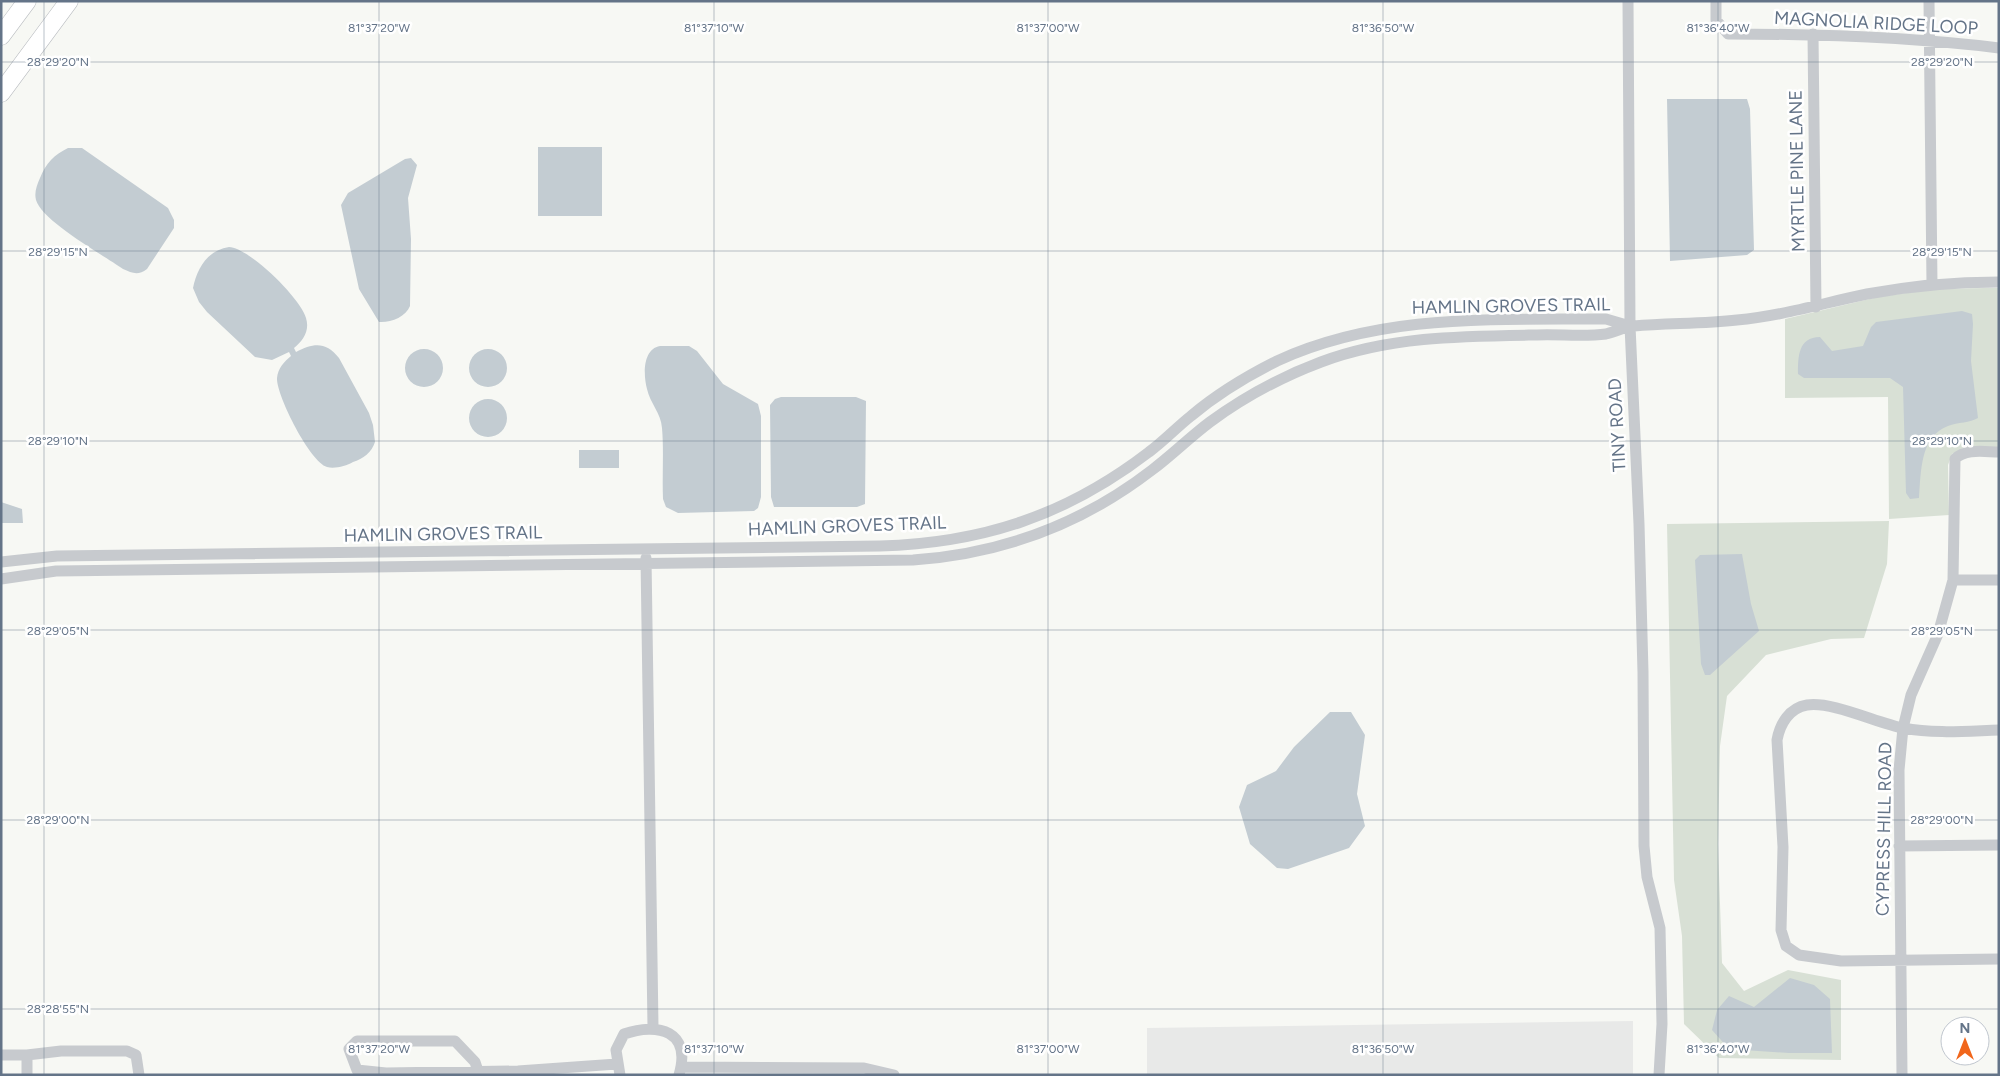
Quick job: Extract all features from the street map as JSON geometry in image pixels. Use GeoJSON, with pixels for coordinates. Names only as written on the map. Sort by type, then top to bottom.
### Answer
{"type":"FeatureCollection","features":[{"type":"Feature","properties":{"kind":"highway"},"geometry":{"type":"LineString","coordinates":[[1,36],[27,1]]}},
{"type":"Feature","properties":{"kind":"highway"},"geometry":{"type":"LineString","coordinates":[[1,93],[69,1]]}},
{"type":"Feature","properties":{"kind":"street","name":"TINY ROAD"},"geometry":{"type":"LineString","coordinates":[[1628,1],[1630,326],[1644,672],[1644,846],[1647,877],[1660,928],[1662,1024],[1659,1075]]}},
{"type":"Feature","properties":{"kind":"street","name":"MAGNOLIA RIDGE LOOP"},"geometry":{"type":"LineString","coordinates":[[1716,1],[1716,20],[1728,34],[1813,34],[1930,41],[1999,48]]}},
{"type":"Feature","properties":{"kind":"street"},"geometry":{"type":"LineString","coordinates":[[1929,1],[1932,285]]}},
{"type":"Feature","properties":{"kind":"street","name":"MYRTLE PINE LANE"},"geometry":{"type":"LineString","coordinates":[[1813,34],[1816,307]]}},
{"type":"Feature","properties":{"kind":"street"},"geometry":{"type":"LineString","coordinates":[[1630,326],[1686,325],[1739,320],[1816,307],[1863,295],[1932,285],[1999,282]]}},
{"type":"Feature","properties":{"kind":"street","name":"HAMLIN GROVES TRAIL"},"geometry":{"type":"LineString","coordinates":[[1,562],[42,556],[912,545],[943,542],[987,533],[1031,520],[1069,503],[1102,485],[1133,464],[1191,416],[1224,392],[1277,362],[1323,344],[1384,328],[1441,321],[1606,319],[1630,326]]}},
{"type":"Feature","properties":{"kind":"street","name":"HAMLIN GROVES TRAIL"},"geometry":{"type":"LineString","coordinates":[[1,579],[56,571],[646,565],[913,560],[955,556],[1000,547],[1074,519],[1114,497],[1145,476],[1210,422],[1244,399],[1281,378],[1323,361],[1374,346],[1411,340],[1478,336],[1607,334],[1630,326]]}},
{"type":"Feature","properties":{"kind":"street","name":"CYPRESS HILL ROAD"},"geometry":{"type":"LineString","coordinates":[[1902,1075],[1899,770],[1903,728],[1911,694],[1938,634],[1953,580],[1955,459],[1960,454],[1968,452],[1999,452]]}},
{"type":"Feature","properties":{"kind":"street"},"geometry":{"type":"LineString","coordinates":[[912,545],[913,560]]}},
{"type":"Feature","properties":{"kind":"street"},"geometry":{"type":"LineString","coordinates":[[646,549],[653,1027]]}},
{"type":"Feature","properties":{"kind":"street"},"geometry":{"type":"LineString","coordinates":[[145,555],[145,570]]}},
{"type":"Feature","properties":{"kind":"street"},"geometry":{"type":"LineString","coordinates":[[1953,580],[1999,580]]}},
{"type":"Feature","properties":{"kind":"street"},"geometry":{"type":"LineString","coordinates":[[1999,730],[1932,732],[1903,728],[1814,704],[1797,708],[1789,714],[1779,730],[1777,740],[1783,847],[1782,930],[1786,946],[1799,955],[1822,959],[1999,959]]}},
{"type":"Feature","properties":{"kind":"street"},"geometry":{"type":"LineString","coordinates":[[1899,846],[1999,845]]}},
{"type":"Feature","properties":{"kind":"street"},"geometry":{"type":"LineString","coordinates":[[478,1071],[475,1062],[454,1041],[357,1041],[349,1050],[357,1070],[386,1073],[619,1070],[616,1050],[624,1034],[653,1027],[670,1032],[679,1044],[680,1071],[864,1068],[894,1075]]}},
{"type":"Feature","properties":{"kind":"street"},"geometry":{"type":"LineString","coordinates":[[1,1056],[27,1056],[61,1051],[126,1051],[136,1055],[139,1075]]}},
{"type":"Feature","properties":{"kind":"street"},"geometry":{"type":"LineString","coordinates":[[27,1056],[27,1075]]}},
{"type":"Feature","properties":{"kind":"shaded area"},"geometry":{"type":"Polygon","coordinates":[[[1667,99],[1747,99],[1750,109],[1754,250],[1747,255],[1670,261],[1667,99]]]}},
{"type":"Feature","properties":{"kind":"shaded area"},"geometry":{"type":"Polygon","coordinates":[[[538,147],[602,147],[602,216],[538,216],[538,147]]]}},
{"type":"Feature","properties":{"kind":"shaded area"},"geometry":{"type":"Polygon","coordinates":[[[68,148],[82,148],[168,208],[174,220],[174,228],[147,269],[141,273],[129,272],[88,247],[49,218],[36,200],[37,186],[45,168],[51,160],[68,148]]]}},
{"type":"Feature","properties":{"kind":"shaded area"},"geometry":{"type":"Polygon","coordinates":[[[411,158],[417,165],[408,198],[411,239],[410,306],[405,313],[397,318],[379,322],[359,289],[341,205],[348,193],[405,159],[411,158]]]}},
{"type":"Feature","properties":{"kind":"shaded area"},"geometry":{"type":"Polygon","coordinates":[[[229,247],[249,256],[261,265],[295,299],[307,323],[303,339],[294,348],[296,352],[319,345],[334,352],[339,358],[369,413],[373,425],[375,442],[372,449],[364,457],[347,465],[330,468],[320,462],[303,441],[295,427],[278,386],[278,374],[291,356],[289,352],[272,360],[255,357],[207,312],[199,302],[193,288],[197,274],[209,256],[229,247]]]}},
{"type":"Feature","properties":{"kind":"shaded area"},"geometry":{"type":"Polygon","coordinates":[[[1999,288],[1999,447],[1965,447],[1952,454],[1948,465],[1949,515],[1889,519],[1888,397],[1785,398],[1785,319],[1878,297],[1934,289],[1999,288]]]}},
{"type":"Feature","properties":{"kind":"shaded area"},"geometry":{"type":"Polygon","coordinates":[[[1962,311],[1972,314],[1971,361],[1978,418],[1948,426],[1932,438],[1924,456],[1919,498],[1910,499],[1906,493],[1903,387],[1890,378],[1804,378],[1798,374],[1799,355],[1803,344],[1813,338],[1820,337],[1832,351],[1863,346],[1871,327],[1876,322],[1962,311]]]}},
{"type":"Feature","properties":{"kind":"shaded area"},"geometry":{"type":"Polygon","coordinates":[[[660,346],[689,346],[697,351],[723,384],[758,404],[761,416],[761,497],[758,508],[754,511],[678,513],[666,507],[663,499],[662,428],[658,413],[648,394],[645,376],[647,357],[654,348],[660,346]]]}},
{"type":"Feature","properties":{"kind":"shaded area"},"geometry":{"type":"Polygon","coordinates":[[[424,349],[437,355],[443,368],[437,381],[424,387],[411,381],[405,368],[411,355],[424,349]]]}},
{"type":"Feature","properties":{"kind":"shaded area"},"geometry":{"type":"Polygon","coordinates":[[[488,349],[501,355],[507,368],[501,381],[488,387],[475,381],[469,368],[475,355],[488,349]]]}},
{"type":"Feature","properties":{"kind":"shaded area"},"geometry":{"type":"Polygon","coordinates":[[[781,397],[856,397],[866,401],[865,504],[857,507],[774,507],[771,497],[770,405],[775,399],[781,397]]]}},
{"type":"Feature","properties":{"kind":"shaded area"},"geometry":{"type":"Polygon","coordinates":[[[488,399],[501,405],[507,418],[501,431],[488,437],[475,431],[469,418],[475,405],[488,399]]]}},
{"type":"Feature","properties":{"kind":"shaded area"},"geometry":{"type":"Polygon","coordinates":[[[579,450],[619,450],[619,468],[579,468],[579,450]]]}},
{"type":"Feature","properties":{"kind":"shaded area"},"geometry":{"type":"Polygon","coordinates":[[[1,502],[22,509],[23,523],[1,523],[1,502]]]}},
{"type":"Feature","properties":{"kind":"shaded area"},"geometry":{"type":"Polygon","coordinates":[[[1889,521],[1887,564],[1864,638],[1831,639],[1766,655],[1727,696],[1720,746],[1718,844],[1722,963],[1744,991],[1788,970],[1841,980],[1841,1060],[1719,1058],[1684,1024],[1682,936],[1674,880],[1667,524],[1889,521]]]}},
{"type":"Feature","properties":{"kind":"shaded area"},"geometry":{"type":"Polygon","coordinates":[[[1742,554],[1751,604],[1759,631],[1710,675],[1705,675],[1701,664],[1695,560],[1700,555],[1742,554]]]}},
{"type":"Feature","properties":{"kind":"shaded area"},"geometry":{"type":"Polygon","coordinates":[[[1330,712],[1351,712],[1365,735],[1357,794],[1365,826],[1349,848],[1288,869],[1277,868],[1250,844],[1239,807],[1247,785],[1276,771],[1294,747],[1330,712]]]}},
{"type":"Feature","properties":{"kind":"shaded area"},"geometry":{"type":"Polygon","coordinates":[[[1790,978],[1814,985],[1830,999],[1832,1053],[1789,1053],[1729,1049],[1712,1030],[1717,1010],[1729,996],[1754,1007],[1790,978]]]}},
{"type":"Feature","properties":{"kind":"shaded area"},"geometry":{"type":"Polygon","coordinates":[[[1633,1021],[1633,1075],[1147,1075],[1147,1028],[1633,1021]]]}}]}
